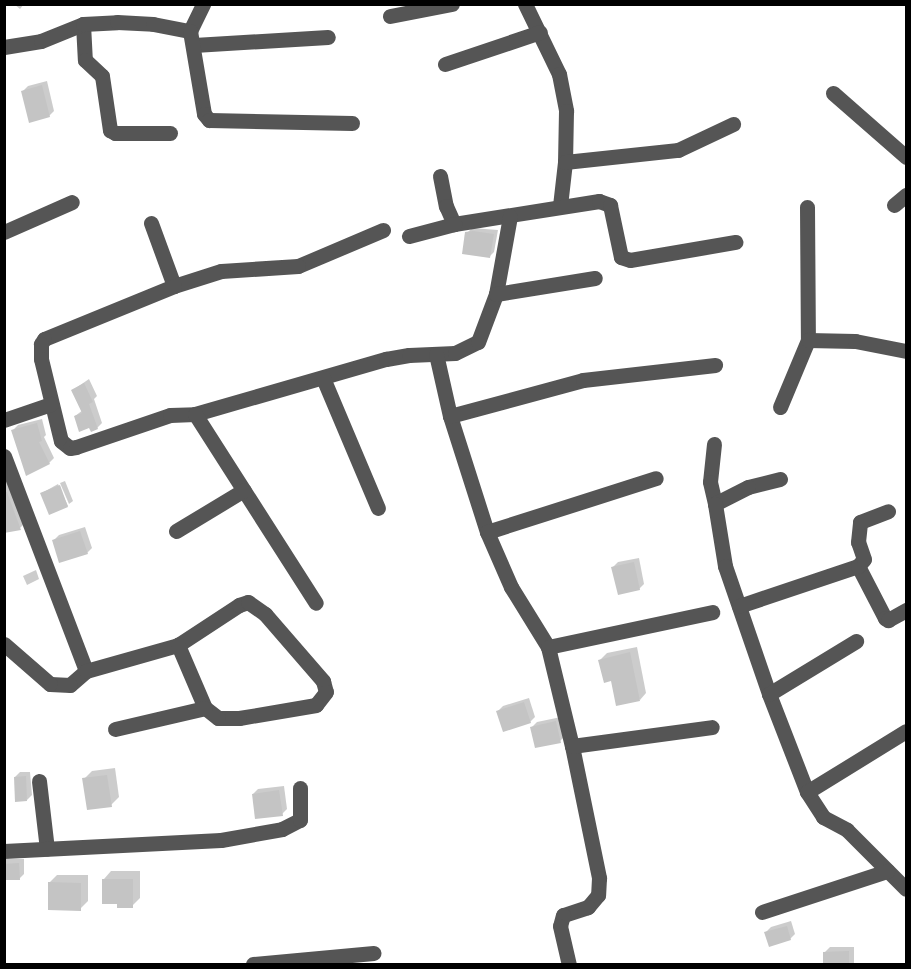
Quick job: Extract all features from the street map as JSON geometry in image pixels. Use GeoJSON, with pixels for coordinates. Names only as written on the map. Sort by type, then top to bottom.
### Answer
{"type":"FeatureCollection","features":[{"type":"Feature","properties":{"kind":"street"},"geometry":{"type":"LineString","coordinates":[[203,4],[192,38],[204,114],[209,120],[352,123]]}},
{"type":"Feature","properties":{"kind":"street"},"geometry":{"type":"LineString","coordinates":[[390,16],[452,4]]}},
{"type":"Feature","properties":{"kind":"street"},"geometry":{"type":"LineString","coordinates":[[525,4],[540,32],[560,83],[566,111],[565,162],[560,206]]}},
{"type":"Feature","properties":{"kind":"street"},"geometry":{"type":"LineString","coordinates":[[4,46],[41,41],[82,24],[117,22],[153,24],[192,38],[328,37]]}},
{"type":"Feature","properties":{"kind":"street"},"geometry":{"type":"LineString","coordinates":[[82,24],[85,60],[102,76],[111,130],[116,133],[170,134]]}},
{"type":"Feature","properties":{"kind":"street"},"geometry":{"type":"LineString","coordinates":[[445,64],[540,32]]}},
{"type":"Feature","properties":{"kind":"street"},"geometry":{"type":"LineString","coordinates":[[833,93],[906,157]]}},
{"type":"Feature","properties":{"kind":"street"},"geometry":{"type":"LineString","coordinates":[[565,162],[678,150],[733,124]]}},
{"type":"Feature","properties":{"kind":"street"},"geometry":{"type":"LineString","coordinates":[[440,176],[446,206],[454,224]]}},
{"type":"Feature","properties":{"kind":"street"},"geometry":{"type":"LineString","coordinates":[[894,205],[906,195]]}},
{"type":"Feature","properties":{"kind":"street"},"geometry":{"type":"LineString","coordinates":[[409,236],[454,224],[599,201],[610,205],[621,257],[630,260],[735,242]]}},
{"type":"Feature","properties":{"kind":"street"},"geometry":{"type":"LineString","coordinates":[[4,232],[72,202]]}},
{"type":"Feature","properties":{"kind":"street"},"geometry":{"type":"LineString","coordinates":[[780,406],[808,340],[807,207]]}},
{"type":"Feature","properties":{"kind":"street"},"geometry":{"type":"LineString","coordinates":[[383,230],[298,266],[221,271],[174,286],[44,339],[41,344],[40,359],[61,441],[70,448],[149,420],[170,415],[195,414],[386,359],[409,355],[455,353],[478,342],[496,294],[510,216]]}},
{"type":"Feature","properties":{"kind":"street"},"geometry":{"type":"LineString","coordinates":[[151,223],[174,286]]}},
{"type":"Feature","properties":{"kind":"street"},"geometry":{"type":"LineString","coordinates":[[496,294],[595,278]]}},
{"type":"Feature","properties":{"kind":"street"},"geometry":{"type":"LineString","coordinates":[[808,340],[855,341],[906,351]]}},
{"type":"Feature","properties":{"kind":"street"},"geometry":{"type":"LineString","coordinates":[[436,354],[450,416],[487,532],[511,587],[548,647],[572,746],[599,878],[598,895],[588,907],[563,915],[560,926],[569,964]]}},
{"type":"Feature","properties":{"kind":"street"},"geometry":{"type":"LineString","coordinates":[[450,416],[583,380],[716,365]]}},
{"type":"Feature","properties":{"kind":"street"},"geometry":{"type":"LineString","coordinates":[[323,378],[378,508]]}},
{"type":"Feature","properties":{"kind":"street"},"geometry":{"type":"LineString","coordinates":[[4,420],[51,404]]}},
{"type":"Feature","properties":{"kind":"street"},"geometry":{"type":"LineString","coordinates":[[195,414],[316,603]]}},
{"type":"Feature","properties":{"kind":"street"},"geometry":{"type":"LineString","coordinates":[[714,444],[711,482],[725,566],[769,694],[807,792],[823,817],[848,830],[906,889]]}},
{"type":"Feature","properties":{"kind":"street"},"geometry":{"type":"LineString","coordinates":[[4,456],[86,671]]}},
{"type":"Feature","properties":{"kind":"street"},"geometry":{"type":"LineString","coordinates":[[487,532],[656,478]]}},
{"type":"Feature","properties":{"kind":"street"},"geometry":{"type":"LineString","coordinates":[[715,504],[748,487],[780,479]]}},
{"type":"Feature","properties":{"kind":"street"},"geometry":{"type":"LineString","coordinates":[[176,531],[244,490]]}},
{"type":"Feature","properties":{"kind":"street"},"geometry":{"type":"LineString","coordinates":[[739,606],[858,566],[864,559],[858,542],[860,522],[888,511]]}},
{"type":"Feature","properties":{"kind":"street"},"geometry":{"type":"LineString","coordinates":[[858,566],[885,618],[888,620],[906,610]]}},
{"type":"Feature","properties":{"kind":"street"},"geometry":{"type":"LineString","coordinates":[[4,644],[50,684],[70,685],[86,671],[178,645],[239,605],[248,602],[265,614],[323,681],[326,692],[316,705],[239,718],[218,718],[205,708],[178,645]]}},
{"type":"Feature","properties":{"kind":"street"},"geometry":{"type":"LineString","coordinates":[[548,647],[712,612]]}},
{"type":"Feature","properties":{"kind":"street"},"geometry":{"type":"LineString","coordinates":[[769,694],[856,641]]}},
{"type":"Feature","properties":{"kind":"street"},"geometry":{"type":"LineString","coordinates":[[115,729],[205,708]]}},
{"type":"Feature","properties":{"kind":"street"},"geometry":{"type":"LineString","coordinates":[[572,746],[712,727]]}},
{"type":"Feature","properties":{"kind":"street"},"geometry":{"type":"LineString","coordinates":[[807,792],[906,732]]}},
{"type":"Feature","properties":{"kind":"street"},"geometry":{"type":"LineString","coordinates":[[39,781],[47,849]]}},
{"type":"Feature","properties":{"kind":"street"},"geometry":{"type":"LineString","coordinates":[[4,851],[221,840],[282,829],[300,820],[300,788]]}},
{"type":"Feature","properties":{"kind":"street"},"geometry":{"type":"LineString","coordinates":[[762,912],[887,871]]}},
{"type":"Feature","properties":{"kind":"street"},"geometry":{"type":"LineString","coordinates":[[253,964],[374,953]]}},
{"type":"Feature","properties":{"kind":"building"},"geometry":{"type":"Polygon","coordinates":[[[42,85],[50,117],[29,123],[21,91],[42,85]]]}},
{"type":"Feature","properties":{"kind":"building"},"geometry":{"type":"Polygon","coordinates":[[[465,232],[494,234],[490,258],[462,254],[465,232]]]}},
{"type":"Feature","properties":{"kind":"building"},"geometry":{"type":"Polygon","coordinates":[[[84,383],[93,402],[89,404],[98,429],[91,432],[89,428],[79,432],[74,416],[82,413],[71,390],[84,383]]]}},
{"type":"Feature","properties":{"kind":"building"},"geometry":{"type":"Polygon","coordinates":[[[37,423],[42,441],[39,442],[50,464],[26,476],[11,430],[37,423]]]}},
{"type":"Feature","properties":{"kind":"building"},"geometry":{"type":"Polygon","coordinates":[[[60,485],[68,507],[49,515],[40,493],[60,485]]]}},
{"type":"Feature","properties":{"kind":"building"},"geometry":{"type":"Polygon","coordinates":[[[4,492],[7,492],[21,530],[4,533],[4,492]]]}},
{"type":"Feature","properties":{"kind":"building"},"geometry":{"type":"Polygon","coordinates":[[[80,531],[88,554],[59,563],[52,540],[80,531]]]}},
{"type":"Feature","properties":{"kind":"building"},"geometry":{"type":"Polygon","coordinates":[[[634,562],[640,590],[618,595],[611,567],[634,562]]]}},
{"type":"Feature","properties":{"kind":"building"},"geometry":{"type":"Polygon","coordinates":[[[630,652],[640,701],[616,706],[611,681],[604,683],[598,660],[630,652]]]}},
{"type":"Feature","properties":{"kind":"building"},"geometry":{"type":"Polygon","coordinates":[[[524,702],[531,723],[503,732],[496,711],[524,702]]]}},
{"type":"Feature","properties":{"kind":"building"},"geometry":{"type":"Polygon","coordinates":[[[556,721],[561,743],[535,748],[530,727],[556,721]]]}},
{"type":"Feature","properties":{"kind":"building"},"geometry":{"type":"Polygon","coordinates":[[[107,775],[112,807],[87,810],[82,778],[107,775]]]}},
{"type":"Feature","properties":{"kind":"building"},"geometry":{"type":"Polygon","coordinates":[[[26,776],[27,801],[15,802],[14,777],[26,776]]]}},
{"type":"Feature","properties":{"kind":"building"},"geometry":{"type":"Polygon","coordinates":[[[279,790],[283,816],[255,819],[252,794],[279,790]]]}},
{"type":"Feature","properties":{"kind":"building"},"geometry":{"type":"Polygon","coordinates":[[[19,863],[20,880],[4,880],[4,864],[19,863]]]}},
{"type":"Feature","properties":{"kind":"building"},"geometry":{"type":"Polygon","coordinates":[[[102,879],[133,879],[133,908],[117,908],[117,904],[102,904],[102,879]]]}},
{"type":"Feature","properties":{"kind":"building"},"geometry":{"type":"Polygon","coordinates":[[[48,882],[81,883],[81,911],[48,910],[48,882]]]}},
{"type":"Feature","properties":{"kind":"building"},"geometry":{"type":"Polygon","coordinates":[[[787,926],[791,940],[769,947],[764,932],[787,926]]]}},
{"type":"Feature","properties":{"kind":"building"},"geometry":{"type":"Polygon","coordinates":[[[849,951],[849,964],[823,964],[823,952],[849,951]]]}}]}
